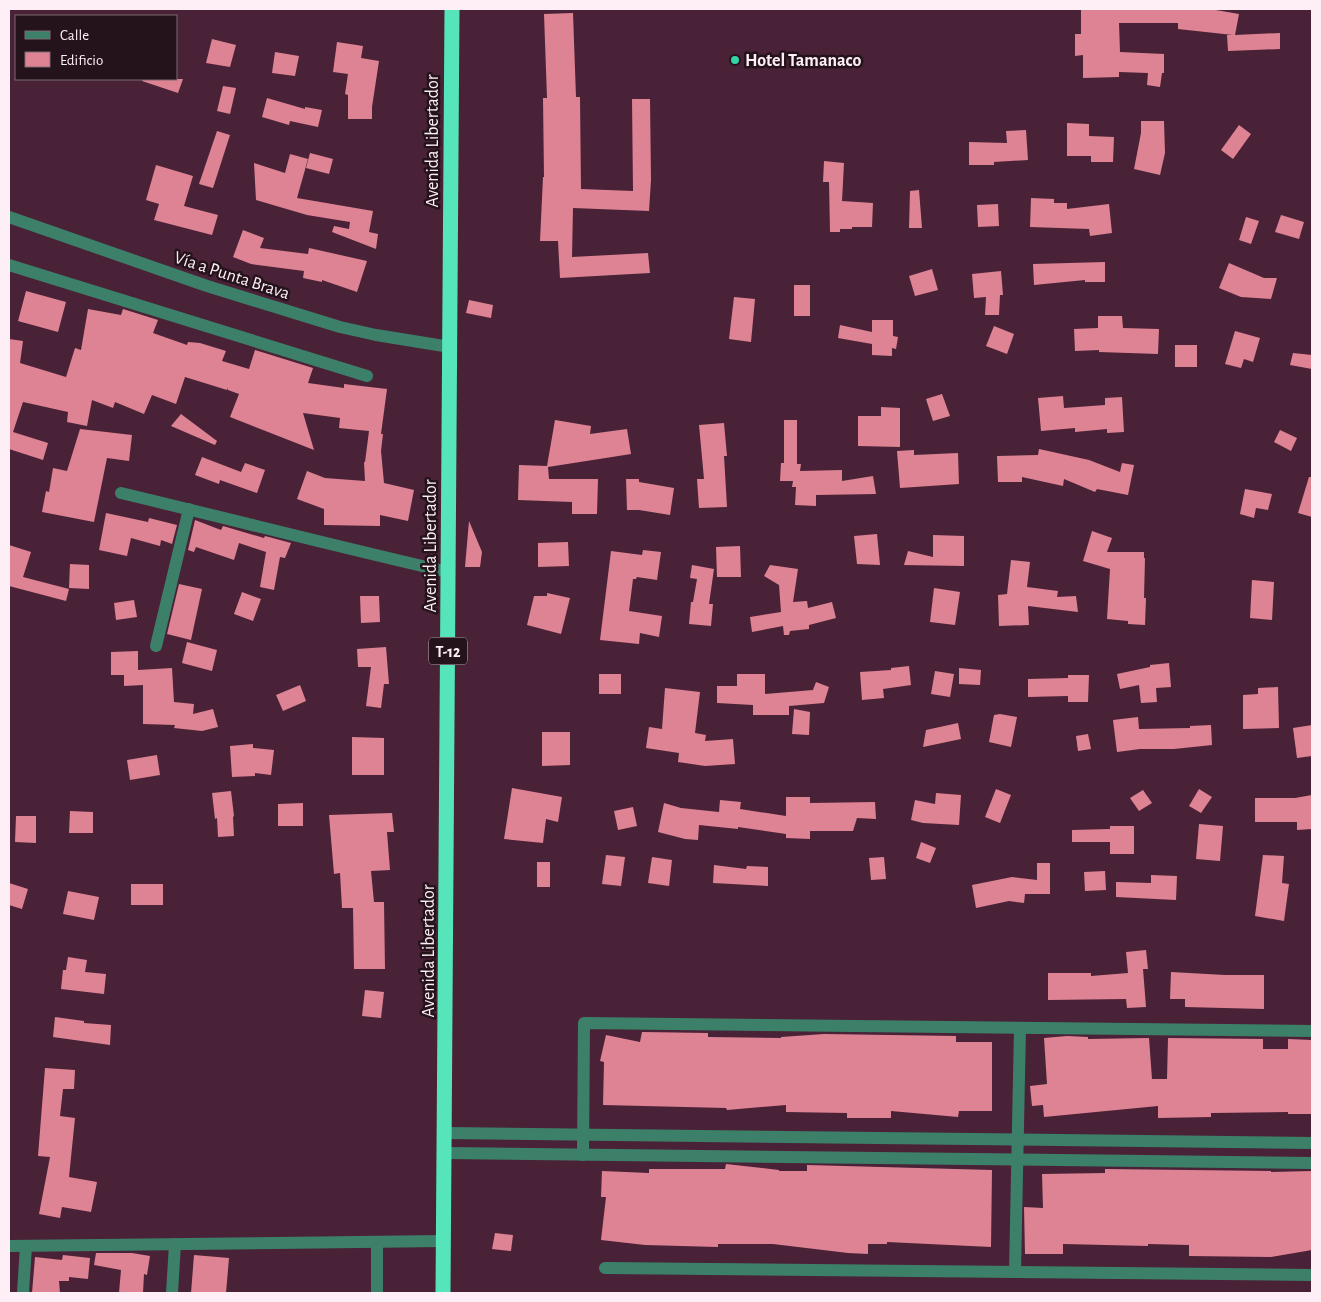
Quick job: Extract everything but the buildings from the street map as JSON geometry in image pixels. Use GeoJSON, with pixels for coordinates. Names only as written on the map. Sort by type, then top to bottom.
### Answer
{"type":"FeatureCollection","features":[{"type":"Feature","properties":{"kind":"highway","name":"Avenida Libertador"},"geometry":{"type":"LineString","coordinates":[[443,1293],[452,9]]}},
{"type":"Feature","properties":{"kind":"street","name":"Vía a Punta Brava"},"geometry":{"type":"LineString","coordinates":[[9,217],[207,286],[340,326],[376,336],[450,347]]}},
{"type":"Feature","properties":{"kind":"street"},"geometry":{"type":"LineString","coordinates":[[9,265],[367,376]]}},
{"type":"Feature","properties":{"kind":"street"},"geometry":{"type":"LineString","coordinates":[[121,493],[448,572]]}},
{"type":"Feature","properties":{"kind":"street"},"geometry":{"type":"LineString","coordinates":[[156,646],[188,509]]}},
{"type":"Feature","properties":{"kind":"street"},"geometry":{"type":"LineString","coordinates":[[583,1154],[584,1023],[1312,1031]]}},
{"type":"Feature","properties":{"kind":"street"},"geometry":{"type":"LineString","coordinates":[[1015,1272],[1020,1028]]}},
{"type":"Feature","properties":{"kind":"street"},"geometry":{"type":"LineString","coordinates":[[445,1133],[1312,1142]]}},
{"type":"Feature","properties":{"kind":"street"},"geometry":{"type":"LineString","coordinates":[[445,1153],[1312,1163]]}},
{"type":"Feature","properties":{"kind":"street"},"geometry":{"type":"LineString","coordinates":[[9,1246],[444,1241]]}},
{"type":"Feature","properties":{"kind":"street"},"geometry":{"type":"LineString","coordinates":[[377,1242],[377,1293]]}},
{"type":"Feature","properties":{"kind":"street"},"geometry":{"type":"LineString","coordinates":[[172,1293],[175,1244]]}},
{"type":"Feature","properties":{"kind":"street"},"geometry":{"type":"LineString","coordinates":[[23,1293],[26,1246]]}},
{"type":"Feature","properties":{"kind":"street"},"geometry":{"type":"LineString","coordinates":[[605,1268],[1312,1276]]}},
{"type":"Feature","properties":{"kind":"place","name":"Hotel Tamanaco"},"geometry":{"type":"Point","coordinates":[735,60]}}]}
